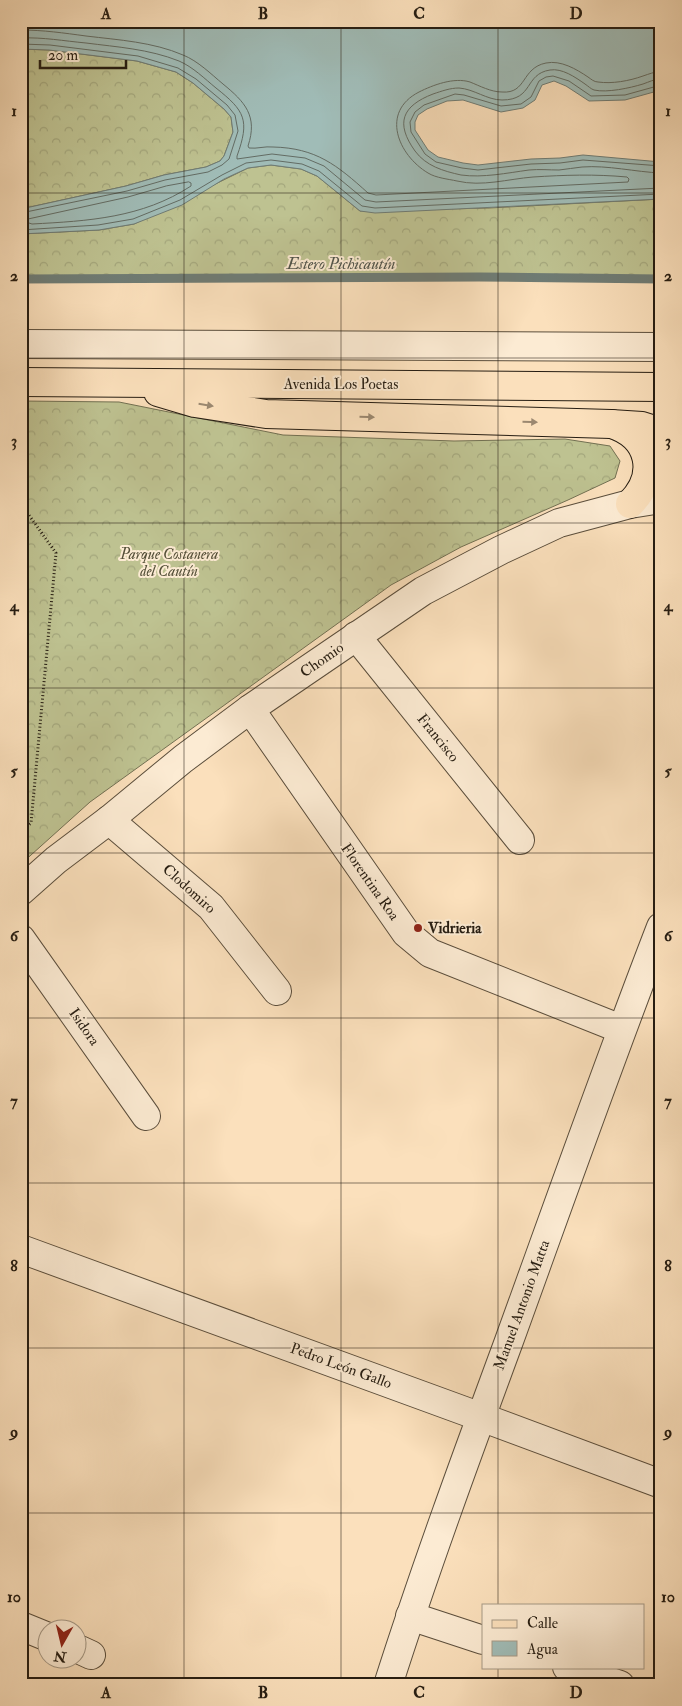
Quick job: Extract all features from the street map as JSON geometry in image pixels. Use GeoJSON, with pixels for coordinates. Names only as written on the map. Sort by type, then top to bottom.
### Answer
{"type":"FeatureCollection","features":[{"type":"Feature","properties":{"kind":"main road","name":"Avenida Los Poetas"},"geometry":{"type":"LineString","coordinates":[[21,382],[661,387]]}},
{"type":"Feature","properties":{"kind":"main road"},"geometry":{"type":"LineString","coordinates":[[125,382],[195,403],[266,414],[611,424],[642,426],[661,432]]}},
{"type":"Feature","properties":{"kind":"main road"},"geometry":{"type":"LineString","coordinates":[[611,424],[623,428],[634,436],[642,447],[647,459],[648,472],[645,484],[639,495],[630,504]]}},
{"type":"Feature","properties":{"kind":"street"},"geometry":{"type":"LineString","coordinates":[[21,344],[661,347]]}},
{"type":"Feature","properties":{"kind":"street","name":"Chomio"},"geometry":{"type":"LineString","coordinates":[[21,891],[56,860],[109,820],[183,758],[250,709],[423,590],[559,523],[630,504],[661,498]]}},
{"type":"Feature","properties":{"kind":"street","name":"Francisco"},"geometry":{"type":"LineString","coordinates":[[356,636],[520,840]]}},
{"type":"Feature","properties":{"kind":"street","name":"Florentina Roa"},"geometry":{"type":"LineString","coordinates":[[250,709],[406,933],[430,953],[621,1029]]}},
{"type":"Feature","properties":{"kind":"street","name":"Clodomiro"},"geometry":{"type":"LineString","coordinates":[[109,820],[211,907],[277,991]]}},
{"type":"Feature","properties":{"kind":"street","name":"Manuel Antonio Matta"},"geometry":{"type":"LineString","coordinates":[[388,1685],[410,1616],[481,1417],[621,1029],[661,927]]}},
{"type":"Feature","properties":{"kind":"street","name":"Isidora"},"geometry":{"type":"LineString","coordinates":[[21,939],[146,1116]]}},
{"type":"Feature","properties":{"kind":"street","name":"Pedro León Gallo"},"geometry":{"type":"LineString","coordinates":[[23,1256],[481,1417],[661,1484]]}},
{"type":"Feature","properties":{"kind":"street"},"geometry":{"type":"LineString","coordinates":[[410,1616],[482,1640]]}},
{"type":"Feature","properties":{"kind":"street"},"geometry":{"type":"LineString","coordinates":[[21,1626],[38,1633]]}},
{"type":"Feature","properties":{"kind":"street"},"geometry":{"type":"LineString","coordinates":[[570,1668],[620,1685]]}},
{"type":"Feature","properties":{"kind":"path"},"geometry":{"type":"LineString","coordinates":[[21,504],[56,553],[31,823],[21,832]]}},
{"type":"Feature","properties":{"kind":"green space"},"geometry":{"type":"Polygon","coordinates":[[[21,49],[49,50],[137,61],[176,72],[193,83],[231,117],[233,132],[224,156],[220,161],[206,167],[21,209],[21,49]]]}},
{"type":"Feature","properties":{"kind":"green space"},"geometry":{"type":"Polygon","coordinates":[[[271,165],[301,169],[317,176],[360,211],[489,208],[661,199],[661,279],[479,277],[21,279],[21,234],[99,230],[134,224],[248,168],[271,165]]]}},
{"type":"Feature","properties":{"kind":"green space","name":"Parque Costanera del Cautín"},"geometry":{"type":"Polygon","coordinates":[[[21,401],[119,402],[283,435],[454,441],[565,439],[610,446],[620,461],[615,478],[461,547],[391,585],[90,802],[21,864],[21,401]]]}},
{"type":"Feature","properties":{"kind":"water"},"geometry":{"type":"Polygon","coordinates":[[[21,21],[661,21],[661,90],[625,100],[589,101],[566,86],[554,81],[542,85],[535,100],[523,108],[501,112],[463,100],[447,101],[418,115],[415,122],[415,130],[428,150],[438,157],[478,165],[583,155],[661,162],[661,199],[375,213],[360,211],[317,176],[301,169],[271,165],[248,168],[224,179],[182,205],[134,224],[99,230],[21,234],[21,209],[206,167],[220,161],[224,156],[233,132],[231,117],[224,109],[193,83],[176,72],[137,61],[49,50],[21,49],[21,21]]]}},
{"type":"Feature","properties":{"kind":"waterway","name":"Estero Pichicautín"},"geometry":{"type":"LineString","coordinates":[[21,279],[479,277],[661,279]]}},
{"type":"Feature","properties":{"kind":"place","name":"Vidrieria"},"geometry":{"type":"Point","coordinates":[418,928]}}]}
